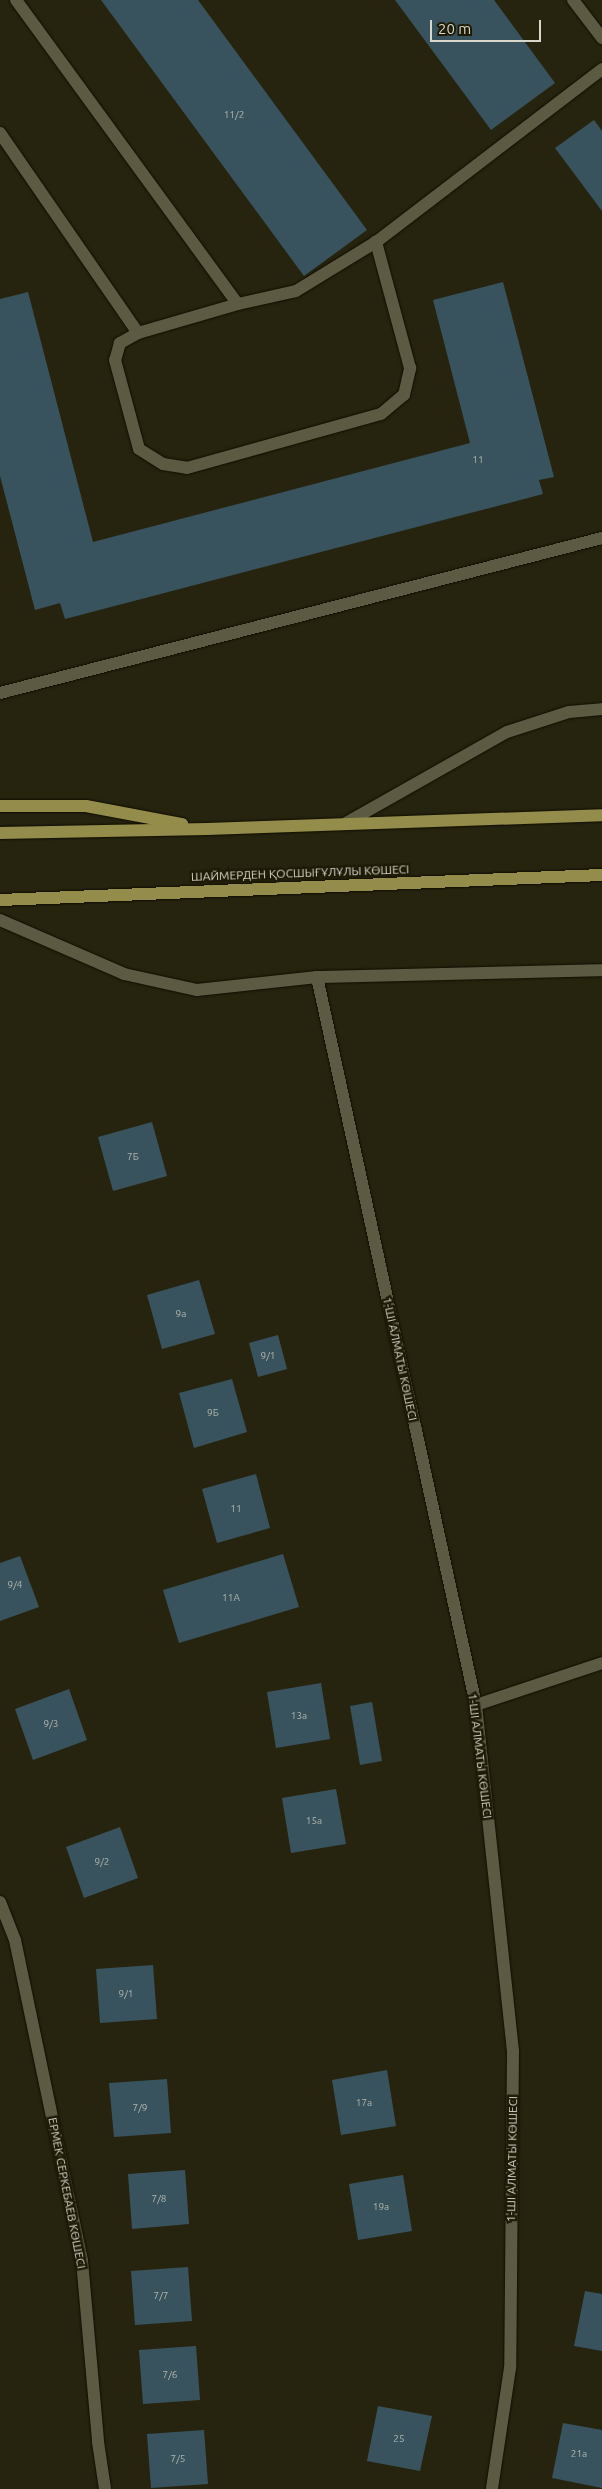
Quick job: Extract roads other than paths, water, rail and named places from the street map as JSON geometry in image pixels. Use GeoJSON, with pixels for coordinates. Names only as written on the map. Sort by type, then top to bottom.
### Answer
{"type":"FeatureCollection","features":[{"type":"Feature","properties":{"kind":"main road"},"geometry":{"type":"LineString","coordinates":[[0,806],[86,806],[207,829]]}},
{"type":"Feature","properties":{"kind":"main road"},"geometry":{"type":"LineString","coordinates":[[0,834],[207,829],[346,822],[602,815]]}},
{"type":"Feature","properties":{"kind":"main road","name":"ШАЙМЕРДЕН ҚОСШЫҒҰЛҰЛЫ КӨШЕСІ"},"geometry":{"type":"LineString","coordinates":[[0,900],[602,875]]}},
{"type":"Feature","properties":{"kind":"street"},"geometry":{"type":"LineString","coordinates":[[16,0],[238,304]]}},
{"type":"Feature","properties":{"kind":"street"},"geometry":{"type":"LineString","coordinates":[[574,0],[602,38]]}},
{"type":"Feature","properties":{"kind":"street"},"geometry":{"type":"LineString","coordinates":[[376,242],[410,368],[404,395],[381,414],[187,468],[163,464],[139,450],[115,360],[120,343],[138,333],[238,304],[296,291],[376,242],[602,69]]}},
{"type":"Feature","properties":{"kind":"street"},"geometry":{"type":"LineString","coordinates":[[0,133],[138,333]]}},
{"type":"Feature","properties":{"kind":"street"},"geometry":{"type":"LineString","coordinates":[[0,693],[602,538]]}},
{"type":"Feature","properties":{"kind":"street"},"geometry":{"type":"LineString","coordinates":[[346,822],[507,732],[569,712],[602,709]]}},
{"type":"Feature","properties":{"kind":"street"},"geometry":{"type":"LineString","coordinates":[[0,920],[124,974],[197,990],[317,977],[602,970]]}},
{"type":"Feature","properties":{"kind":"street","name":"1-ШІ АЛМАТЫ КӨШЕСІ"},"geometry":{"type":"LineString","coordinates":[[317,977],[476,1705],[513,2051],[510,2368],[492,2489]]}},
{"type":"Feature","properties":{"kind":"street"},"geometry":{"type":"LineString","coordinates":[[476,1705],[602,1663]]}},
{"type":"Feature","properties":{"kind":"street","name":"ЕРМЕК СЕРКЕБАЕВ КӨШЕСІ"},"geometry":{"type":"LineString","coordinates":[[0,1902],[15,1940],[82,2261],[98,2442],[105,2489]]}}]}
